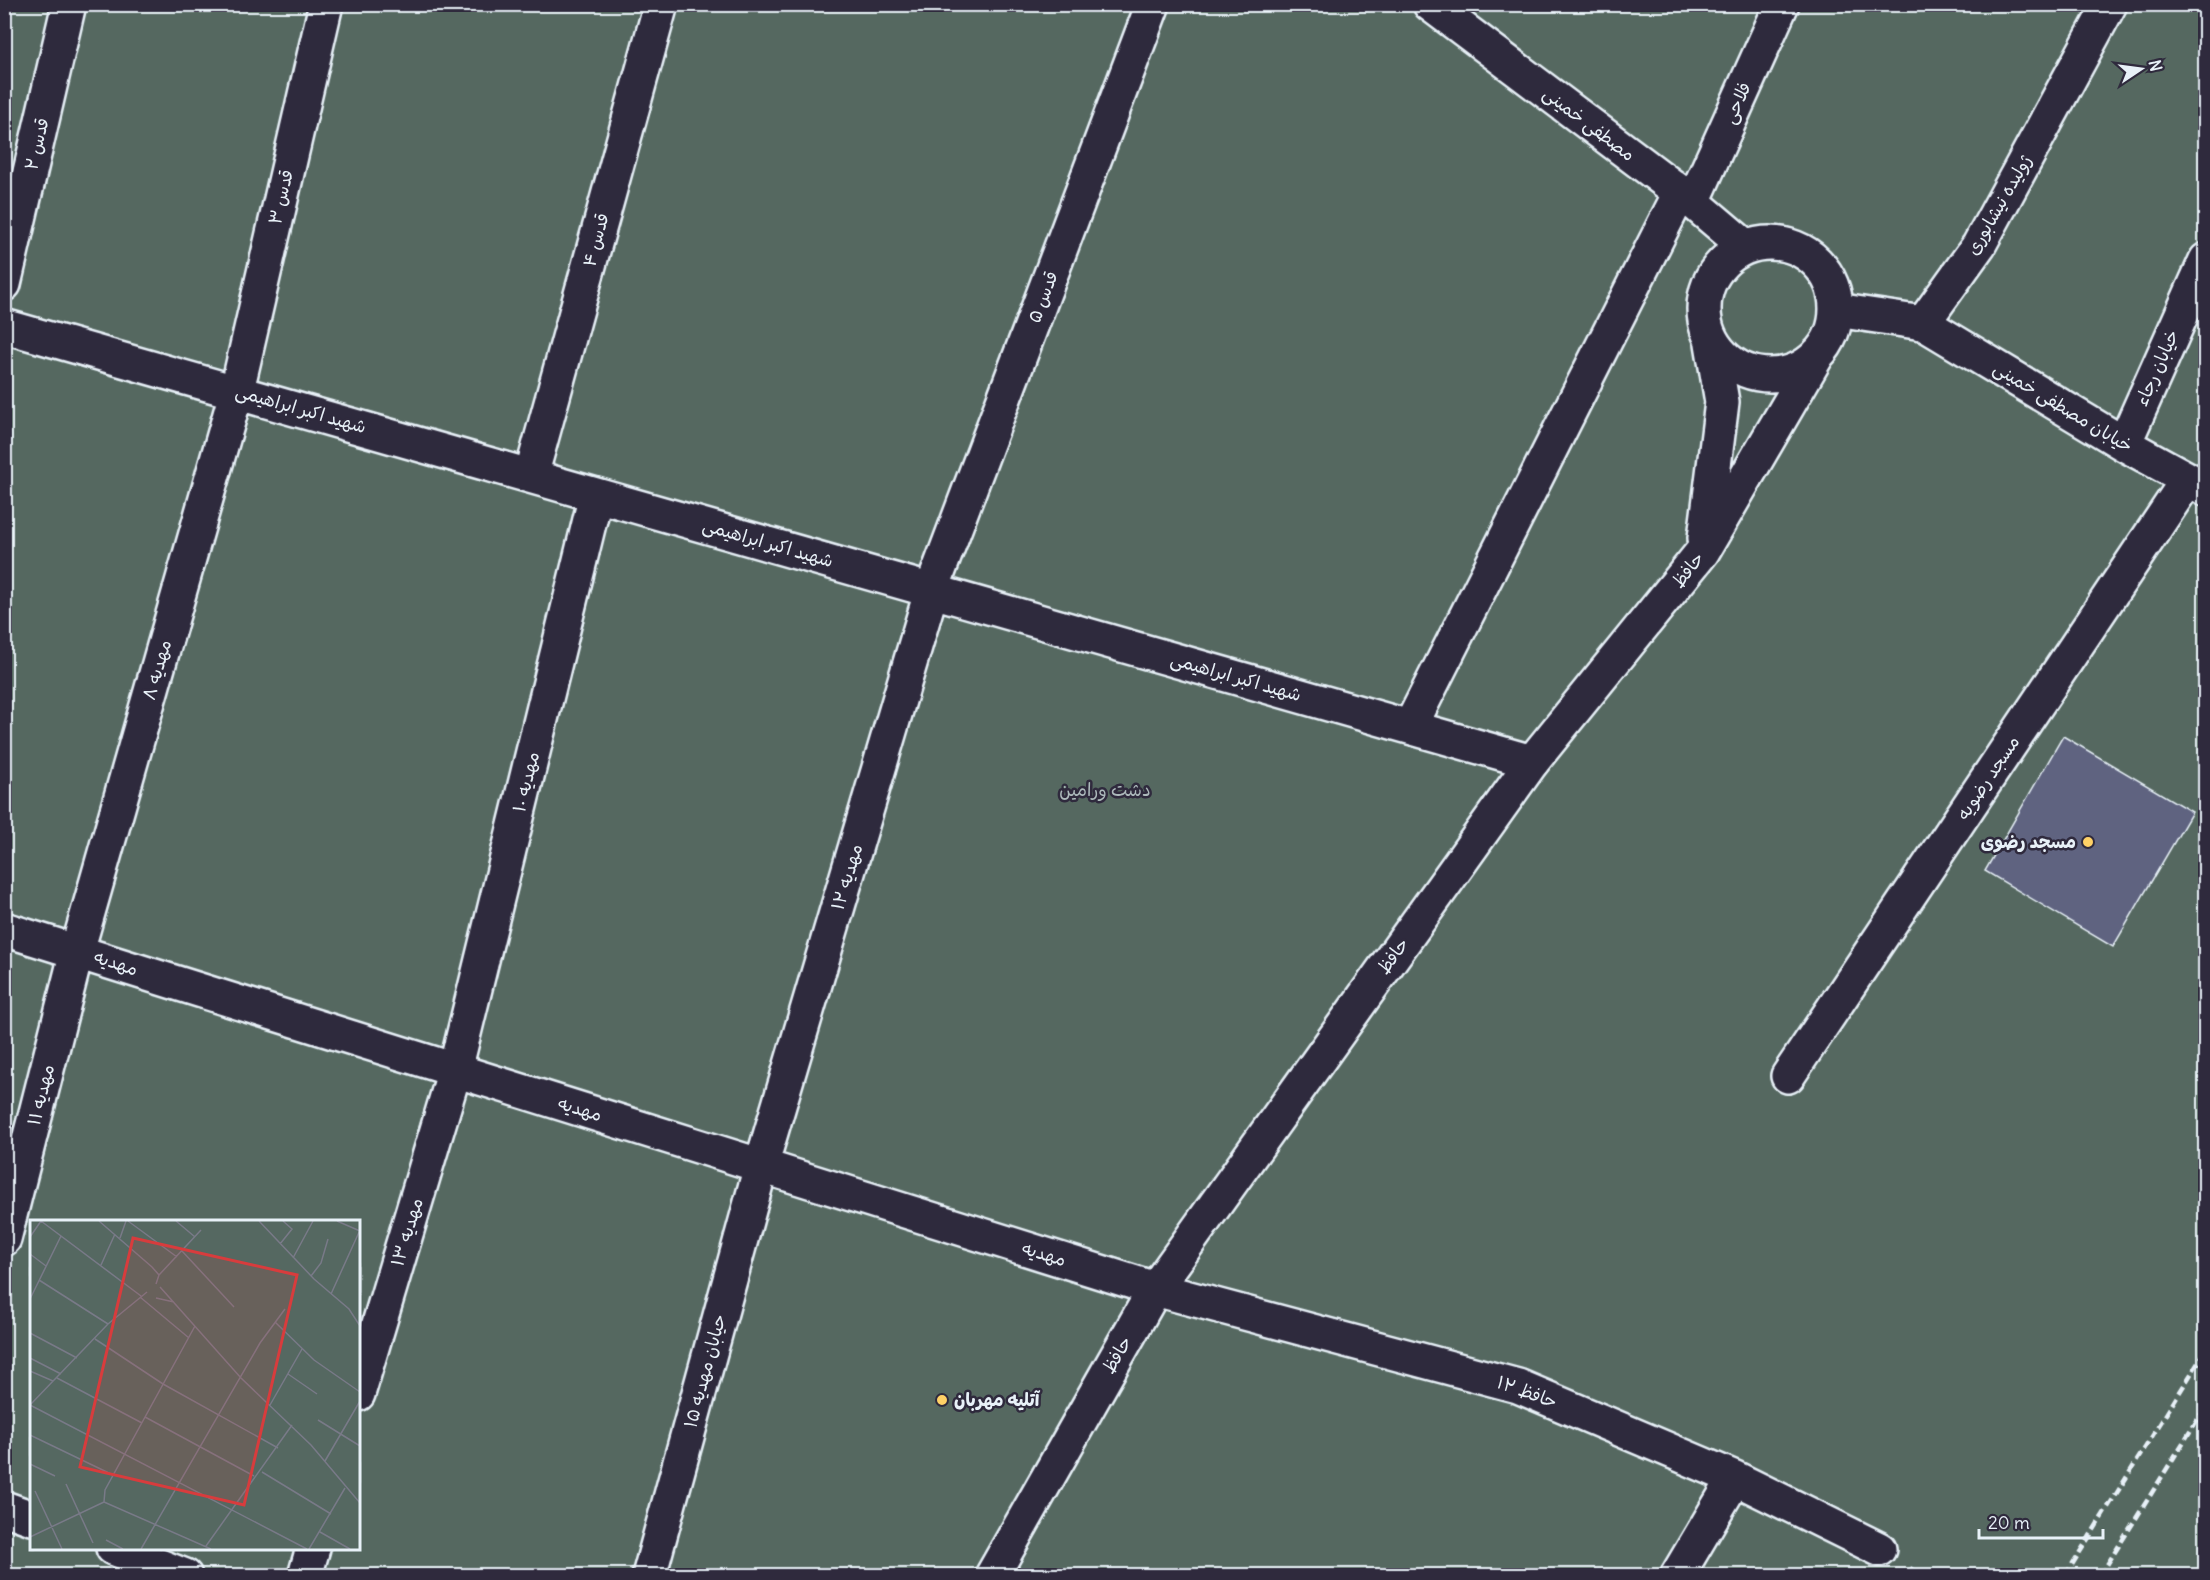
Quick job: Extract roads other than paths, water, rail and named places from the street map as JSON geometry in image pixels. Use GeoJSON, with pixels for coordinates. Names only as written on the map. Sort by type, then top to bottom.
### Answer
{"type":"FeatureCollection","features":[{"type":"Feature","properties":{"kind":"street","name":"قدس ۲"},"geometry":{"type":"LineString","coordinates":[[4,284],[69,4]]}},
{"type":"Feature","properties":{"kind":"street","name":"قدس ۳"},"geometry":{"type":"LineString","coordinates":[[237,390],[326,4]]}},
{"type":"Feature","properties":{"kind":"street","name":"قدس ۴"},"geometry":{"type":"LineString","coordinates":[[531,476],[661,4]]}},
{"type":"Feature","properties":{"kind":"street","name":"قدس ۵"},"geometry":{"type":"LineString","coordinates":[[932,589],[1153,4]]}},
{"type":"Feature","properties":{"kind":"street","name":"مصطفی خمینی"},"geometry":{"type":"LineString","coordinates":[[1431,4],[1687,197],[1746,247]]}},
{"type":"Feature","properties":{"kind":"street","name":"فلاحی"},"geometry":{"type":"LineString","coordinates":[[1410,727],[1687,197],[1782,4]]}},
{"type":"Feature","properties":{"kind":"street","name":"ژولیده نیشابوری"},"geometry":{"type":"LineString","coordinates":[[1923,323],[1978,245],[2110,4]]}},
{"type":"Feature","properties":{"kind":"street"},"geometry":{"type":"LineString","coordinates":[[1703,551],[1722,402],[1712,343],[1704,321],[1704,298],[1712,276],[1726,259],[1746,247],[1767,243],[1788,245],[1807,254],[1823,270],[1833,289],[1836,310],[1831,334],[1818,354],[1802,367],[1784,374],[1763,375],[1743,370],[1726,359],[1712,343]]}},
{"type":"Feature","properties":{"kind":"street","name":"خیابان رجاء"},"geometry":{"type":"LineString","coordinates":[[2124,444],[2205,260]]}},
{"type":"Feature","properties":{"kind":"street"},"geometry":{"type":"LineString","coordinates":[[1836,310],[1923,323]]}},
{"type":"Feature","properties":{"kind":"street","name":"خیابان مصطفی خمینی"},"geometry":{"type":"LineString","coordinates":[[1923,323],[2124,444],[2197,484]]}},
{"type":"Feature","properties":{"kind":"street","name":"شهید اکبر ابراهیمی"},"geometry":{"type":"LineString","coordinates":[[4,326],[237,390],[596,495],[1532,762]]}},
{"type":"Feature","properties":{"kind":"street","name":"حافظ"},"geometry":{"type":"LineString","coordinates":[[992,1575],[1155,1288],[1532,762],[1703,551],[1818,354]]}},
{"type":"Feature","properties":{"kind":"street","name":"مهدیه ۸"},"geometry":{"type":"LineString","coordinates":[[77,951],[237,390]]}},
{"type":"Feature","properties":{"kind":"street","name":"مسجد رضویه"},"geometry":{"type":"LineString","coordinates":[[1788,1076],[2197,484]]}},
{"type":"Feature","properties":{"kind":"street","name":"مهدیه ۱۰"},"geometry":{"type":"LineString","coordinates":[[455,1070],[596,495]]}},
{"type":"Feature","properties":{"kind":"street","name":"مهدیه ۱۲"},"geometry":{"type":"LineString","coordinates":[[761,1166],[932,589]]}},
{"type":"Feature","properties":{"kind":"street","name":"مهدیه"},"geometry":{"type":"LineString","coordinates":[[4,928],[1155,1288]]}},
{"type":"Feature","properties":{"kind":"street","name":"مهدیه ۱۱"},"geometry":{"type":"LineString","coordinates":[[4,1239],[77,951]]}},
{"type":"Feature","properties":{"kind":"street","name":"مهدیه ۱۳"},"geometry":{"type":"LineString","coordinates":[[360,1387],[455,1070]]}},
{"type":"Feature","properties":{"kind":"street","name":"حیابان مهدیه ۱۵"},"geometry":{"type":"LineString","coordinates":[[649,1575],[761,1166]]}},
{"type":"Feature","properties":{"kind":"street","name":"حافظ ۱۲"},"geometry":{"type":"LineString","coordinates":[[1155,1288],[1518,1386],[1735,1478],[1879,1549]]}},
{"type":"Feature","properties":{"kind":"street"},"geometry":{"type":"LineString","coordinates":[[1677,1575],[1735,1478]]}},
{"type":"Feature","properties":{"kind":"street"},"geometry":{"type":"LineString","coordinates":[[4,1508],[30,1517]]}},
{"type":"Feature","properties":{"kind":"street"},"geometry":{"type":"LineString","coordinates":[[118,1550],[185,1575]]}},
{"type":"Feature","properties":{"kind":"street"},"geometry":{"type":"LineString","coordinates":[[304,1575],[312,1550]]}},
{"type":"Feature","properties":{"kind":"railway"},"geometry":{"type":"LineString","coordinates":[[2065,1576],[2206,1350]]}},
{"type":"Feature","properties":{"kind":"railway"},"geometry":{"type":"LineString","coordinates":[[2100,1576],[2206,1406]]}},
{"type":"Feature","properties":{"kind":"place","name":"مسجد رضوی"},"geometry":{"type":"Point","coordinates":[2088,842]}},
{"type":"Feature","properties":{"kind":"place","name":"آتلیه مهربان"},"geometry":{"type":"Point","coordinates":[942,1400]}},
{"type":"Feature","properties":{"kind":"park label","name":"دشت ورامین"},"geometry":{"type":"Point","coordinates":[1105,790]}}]}
